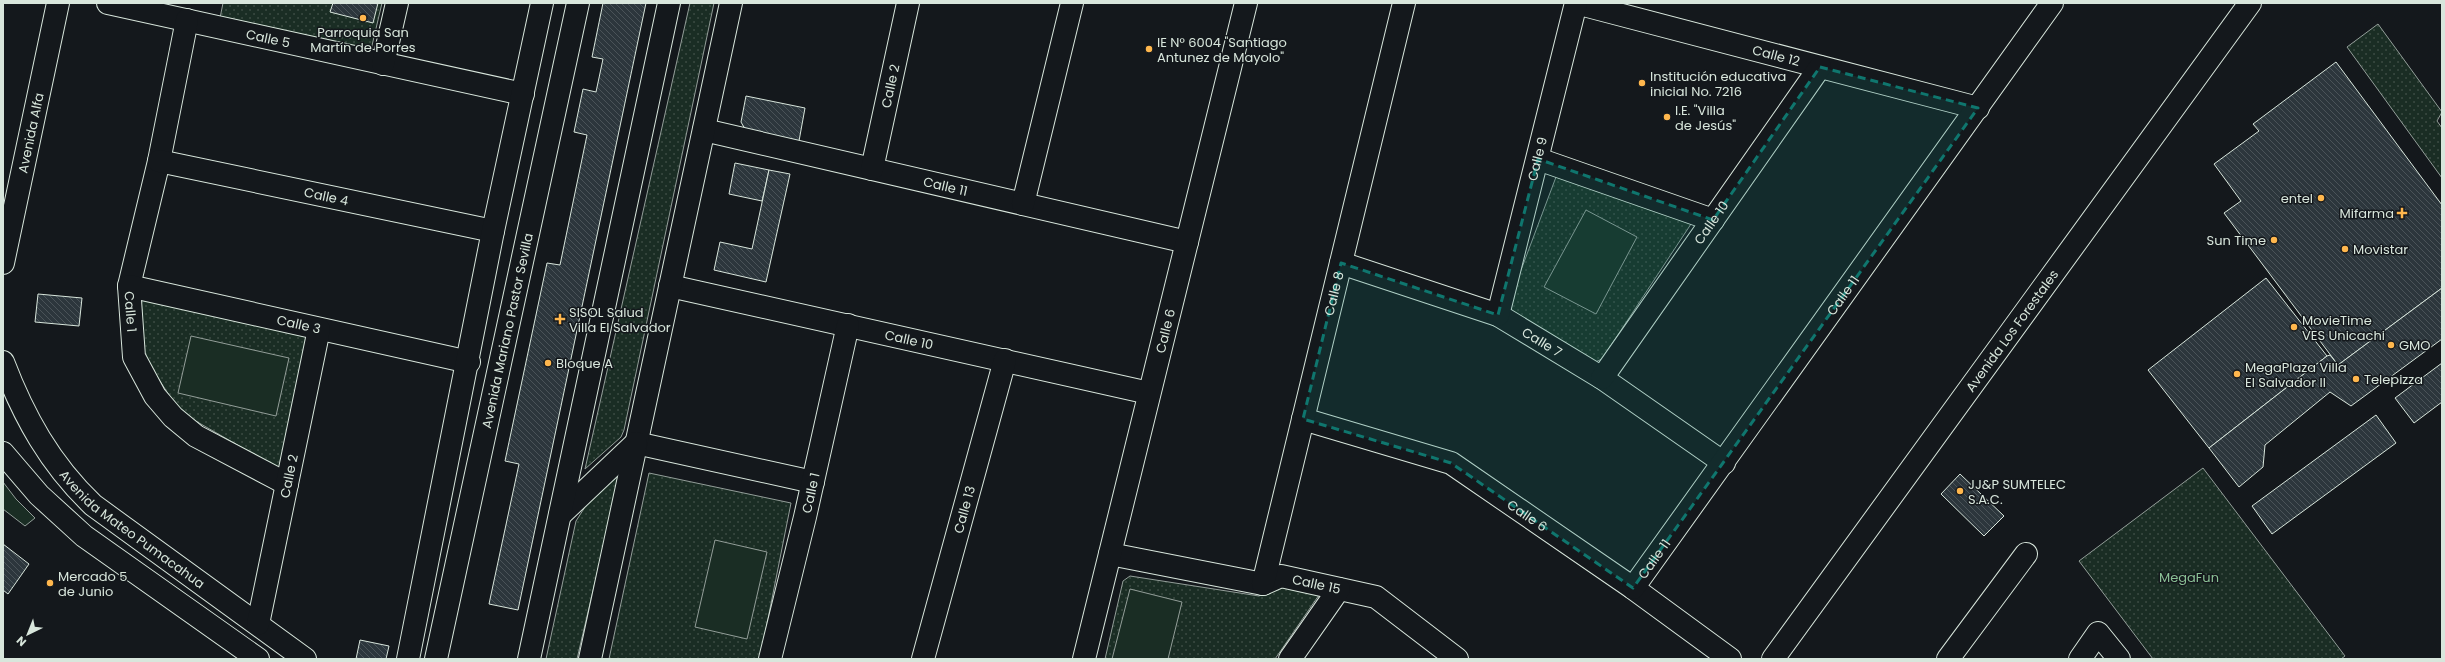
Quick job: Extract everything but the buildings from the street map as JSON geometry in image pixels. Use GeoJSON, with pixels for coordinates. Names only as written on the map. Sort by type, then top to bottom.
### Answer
{"type":"FeatureCollection","features":[{"type":"Feature","properties":{"kind":"street","name":"Avenida Alfa"},"geometry":{"type":"LineString","coordinates":[[3,263],[58,3]]}},
{"type":"Feature","properties":{"kind":"street","name":"Calle 5"},"geometry":{"type":"LineString","coordinates":[[108,3],[523,94]]}},
{"type":"Feature","properties":{"kind":"street"},"geometry":{"type":"LineString","coordinates":[[382,64],[397,3]]}},
{"type":"Feature","properties":{"kind":"street"},"geometry":{"type":"LineString","coordinates":[[408,659],[542,3]]}},
{"type":"Feature","properties":{"kind":"street","name":"Avenida Mariano Pastor Sevilla"},"geometry":{"type":"LineString","coordinates":[[436,659],[578,3]]}},
{"type":"Feature","properties":{"kind":"street"},"geometry":{"type":"LineString","coordinates":[[529,659],[669,3]]}},
{"type":"Feature","properties":{"kind":"street"},"geometry":{"type":"LineString","coordinates":[[590,659],[731,3]]}},
{"type":"Feature","properties":{"kind":"street","name":"Calle 2"},"geometry":{"type":"LineString","coordinates":[[872,169],[908,3]]}},
{"type":"Feature","properties":{"kind":"street"},"geometry":{"type":"LineString","coordinates":[[1023,204],[1072,3]]}},
{"type":"Feature","properties":{"kind":"street","name":"Calle 6"},"geometry":{"type":"LineString","coordinates":[[1084,659],[1246,3]]}},
{"type":"Feature","properties":{"kind":"street","name":"Calle 8"},"geometry":{"type":"LineString","coordinates":[[1262,584],[1404,3]]}},
{"type":"Feature","properties":{"kind":"street","name":"Calle 12"},"geometry":{"type":"LineString","coordinates":[[1576,3],[1978,108]]}},
{"type":"Feature","properties":{"kind":"street","name":"Calle 9"},"geometry":{"type":"LineString","coordinates":[[1498,315],[1576,3]]}},
{"type":"Feature","properties":{"kind":"street","name":"Calle 11"},"geometry":{"type":"LineString","coordinates":[[1634,588],[2052,3]]}},
{"type":"Feature","properties":{"kind":"street","name":"Avenida Los Forestales"},"geometry":{"type":"LineString","coordinates":[[1773,659],[2250,3]]}},
{"type":"Feature","properties":{"kind":"street","name":"Calle 1"},"geometry":{"type":"LineString","coordinates":[[187,20],[159,161],[129,286],[134,357],[155,396],[174,417],[196,436],[287,484]]}},
{"type":"Feature","properties":{"kind":"street","name":"Calle 10"},"geometry":{"type":"LineString","coordinates":[[1602,378],[1820,67]]}},
{"type":"Feature","properties":{"kind":"street","name":"Calle 11"},"geometry":{"type":"LineString","coordinates":[[704,130],[1187,242]]}},
{"type":"Feature","properties":{"kind":"street"},"geometry":{"type":"LineString","coordinates":[[1538,159],[1713,220]]}},
{"type":"Feature","properties":{"kind":"street","name":"Calle 4"},"geometry":{"type":"LineString","coordinates":[[159,161],[494,232]]}},
{"type":"Feature","properties":{"kind":"street","name":"Calle 7"},"geometry":{"type":"LineString","coordinates":[[1341,262],[1498,315],[1602,378],[1724,463]]}},
{"type":"Feature","properties":{"kind":"street","name":"Calle 3"},"geometry":{"type":"LineString","coordinates":[[129,286],[469,362]]}},
{"type":"Feature","properties":{"kind":"street","name":"Calle 10"},"geometry":{"type":"LineString","coordinates":[[670,286],[1149,393]]}},
{"type":"Feature","properties":{"kind":"street","name":"Calle 1"},"geometry":{"type":"LineString","coordinates":[[770,659],[813,482],[848,325]]}},
{"type":"Feature","properties":{"kind":"street","name":"Calle 2"},"geometry":{"type":"LineString","coordinates":[[258,624],[319,328]]}},
{"type":"Feature","properties":{"kind":"street","name":"Calle 13"},"geometry":{"type":"LineString","coordinates":[[923,659],[1005,360]]}},
{"type":"Feature","properties":{"kind":"street","name":"Avenida Mateo Pumacahua"},"geometry":{"type":"LineString","coordinates":[[3,362],[29,422],[49,456],[70,482],[93,505],[305,659]]}},
{"type":"Feature","properties":{"kind":"street","name":"Calle 6"},"geometry":{"type":"LineString","coordinates":[[1303,419],[1450,463],[1634,588],[1730,659]]}},
{"type":"Feature","properties":{"kind":"street"},"geometry":{"type":"LineString","coordinates":[[560,515],[636,442]]}},
{"type":"Feature","properties":{"kind":"street"},"geometry":{"type":"LineString","coordinates":[[636,442],[813,482]]}},
{"type":"Feature","properties":{"kind":"street"},"geometry":{"type":"LineString","coordinates":[[3,453],[39,495],[84,536],[258,659]]}},
{"type":"Feature","properties":{"kind":"street"},"geometry":{"type":"LineString","coordinates":[[1110,554],[1262,584]]}},
{"type":"Feature","properties":{"kind":"street"},"geometry":{"type":"LineString","coordinates":[[1948,659],[2026,554]]}},
{"type":"Feature","properties":{"kind":"street","name":"Calle 15"},"geometry":{"type":"LineString","coordinates":[[1262,584],[1281,576],[1376,597],[1457,659]]}},
{"type":"Feature","properties":{"kind":"street"},"geometry":{"type":"LineString","coordinates":[[1290,659],[1339,589]]}},
{"type":"Feature","properties":{"kind":"street"},"geometry":{"type":"LineString","coordinates":[[2080,659],[2098,633],[2119,659]]}},
{"type":"Feature","properties":{"kind":"highlighted area"},"geometry":{"type":"Polygon","coordinates":[[[1820,67],[1978,108],[1633,588],[1451,463],[1303,419],[1341,263],[1498,315],[1538,159],[1713,220],[1820,67]]]}},
{"type":"Feature","properties":{"kind":"green space"},"geometry":{"type":"Polygon","coordinates":[[[223,3],[382,3],[370,54],[220,18],[223,3]]]}},
{"type":"Feature","properties":{"kind":"green space"},"geometry":{"type":"Polygon","coordinates":[[[690,3],[714,3],[624,430],[621,437],[585,469],[690,3]]]}},
{"type":"Feature","properties":{"kind":"green space"},"geometry":{"type":"Polygon","coordinates":[[[2378,24],[2442,112],[2437,121],[2442,128],[2442,178],[2347,47],[2378,24]]]}},
{"type":"Feature","properties":{"kind":"green space"},"geometry":{"type":"Polygon","coordinates":[[[1556,177],[1689,217],[1691,224],[1602,359],[1593,363],[1506,310],[1556,177]]]}},
{"type":"Feature","properties":{"kind":"green space"},"geometry":{"type":"Polygon","coordinates":[[[1586,210],[1637,237],[1596,314],[1544,287],[1586,210]]]}},
{"type":"Feature","properties":{"kind":"green space"},"geometry":{"type":"Polygon","coordinates":[[[139,297],[311,337],[281,470],[180,412],[145,358],[139,297]]]}},
{"type":"Feature","properties":{"kind":"green space"},"geometry":{"type":"Polygon","coordinates":[[[191,336],[289,358],[276,416],[178,393],[191,336]]]}},
{"type":"Feature","properties":{"kind":"green space","name":"MegaFun"},"geometry":{"type":"Polygon","coordinates":[[[2203,468],[2345,656],[2341,659],[2153,659],[2079,561],[2203,468]]]}},
{"type":"Feature","properties":{"kind":"green space"},"geometry":{"type":"Polygon","coordinates":[[[621,471],[577,659],[546,659],[576,521],[585,507],[621,471]]]}},
{"type":"Feature","properties":{"kind":"green space"},"geometry":{"type":"Polygon","coordinates":[[[649,473],[791,503],[760,659],[609,659],[649,473]]]}},
{"type":"Feature","properties":{"kind":"green space"},"geometry":{"type":"Polygon","coordinates":[[[3,482],[16,499],[35,518],[25,526],[3,509],[3,482]]]}},
{"type":"Feature","properties":{"kind":"green space"},"geometry":{"type":"Polygon","coordinates":[[[715,540],[767,552],[747,639],[695,627],[715,540]]]}},
{"type":"Feature","properties":{"kind":"green space"},"geometry":{"type":"Polygon","coordinates":[[[1130,576],[1259,596],[1284,583],[1319,595],[1275,659],[1105,659],[1123,581],[1130,576]]]}},
{"type":"Feature","properties":{"kind":"green space"},"geometry":{"type":"Polygon","coordinates":[[[1130,589],[1182,602],[1168,659],[1112,659],[1130,589]]]}},
{"type":"Feature","properties":{"kind":"place","name":"Parroquia San Martín de Porres"},"geometry":{"type":"Point","coordinates":[363,18]}},
{"type":"Feature","properties":{"kind":"place","name":"IE N° 6004 \"Santiago Antunez de Mayolo\""},"geometry":{"type":"Point","coordinates":[1149,49]}},
{"type":"Feature","properties":{"kind":"place","name":"Institución educativa inicial No. 7216"},"geometry":{"type":"Point","coordinates":[1642,83]}},
{"type":"Feature","properties":{"kind":"place","name":"I.E. \"Villa de Jesús\""},"geometry":{"type":"Point","coordinates":[1667,117]}},
{"type":"Feature","properties":{"kind":"place","name":"entel"},"geometry":{"type":"Point","coordinates":[2321,198]}},
{"type":"Feature","properties":{"kind":"place","name":"Mifarma"},"geometry":{"type":"Point","coordinates":[2402,213]}},
{"type":"Feature","properties":{"kind":"place","name":"Sun Time"},"geometry":{"type":"Point","coordinates":[2274,240]}},
{"type":"Feature","properties":{"kind":"place","name":"Movistar"},"geometry":{"type":"Point","coordinates":[2345,249]}},
{"type":"Feature","properties":{"kind":"place","name":"SISOL Salud Villa El Salvador"},"geometry":{"type":"Point","coordinates":[560,319]}},
{"type":"Feature","properties":{"kind":"place","name":"MovieTime VES Unicachi"},"geometry":{"type":"Point","coordinates":[2294,327]}},
{"type":"Feature","properties":{"kind":"place","name":"GMO"},"geometry":{"type":"Point","coordinates":[2391,345]}},
{"type":"Feature","properties":{"kind":"place","name":"Bloque A"},"geometry":{"type":"Point","coordinates":[548,363]}},
{"type":"Feature","properties":{"kind":"place","name":"MegaPlaza Villa El Salvador II"},"geometry":{"type":"Point","coordinates":[2237,374]}},
{"type":"Feature","properties":{"kind":"place","name":"Telepizza"},"geometry":{"type":"Point","coordinates":[2356,379]}},
{"type":"Feature","properties":{"kind":"place","name":"JJ&P SUMTELEC S.A.C."},"geometry":{"type":"Point","coordinates":[1960,491]}},
{"type":"Feature","properties":{"kind":"place","name":"Mercado 5 de Junio"},"geometry":{"type":"Point","coordinates":[50,583]}}]}
